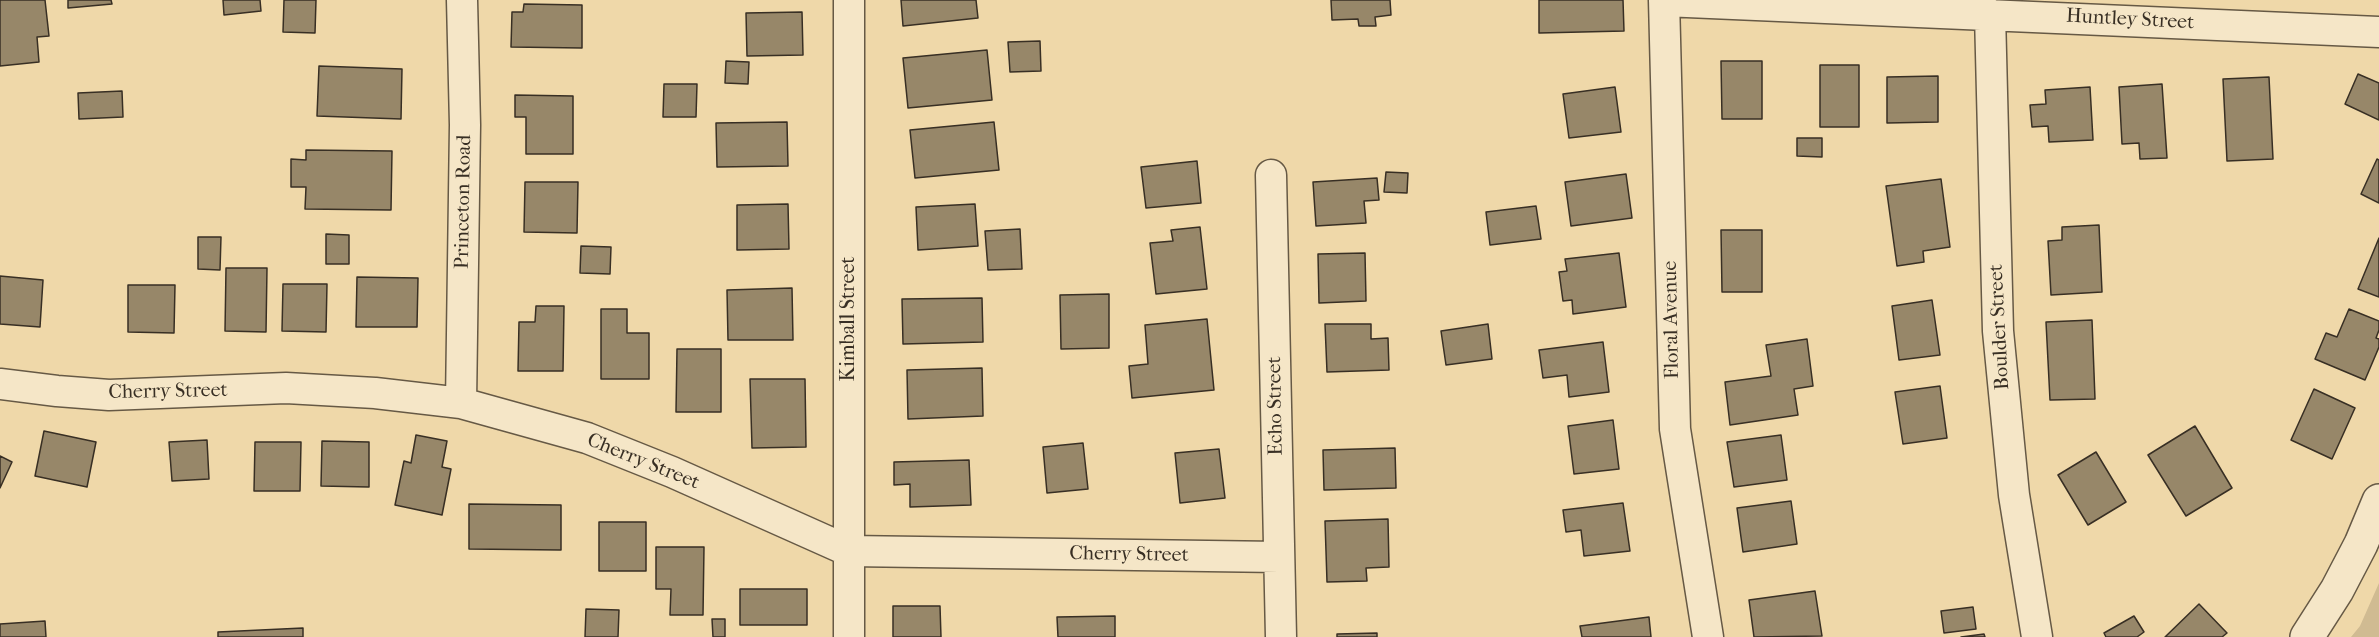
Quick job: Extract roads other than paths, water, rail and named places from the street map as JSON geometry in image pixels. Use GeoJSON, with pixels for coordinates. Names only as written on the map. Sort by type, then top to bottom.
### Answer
{"type":"FeatureCollection","features":[{"type":"Feature","properties":{"kind":"street","name":"Princeton Road"},"geometry":{"type":"LineString","coordinates":[[461,403],[465,125],[462,0]]}},
{"type":"Feature","properties":{"kind":"street","name":"Kimball Street"},"geometry":{"type":"LineString","coordinates":[[849,0],[849,637]]}},
{"type":"Feature","properties":{"kind":"street","name":"Huntley Street"},"geometry":{"type":"LineString","coordinates":[[1664,1],[2379,32]]}},
{"type":"Feature","properties":{"kind":"street","name":"Floral Avenue"},"geometry":{"type":"LineString","coordinates":[[1664,1],[1675,429],[1708,637]]}},
{"type":"Feature","properties":{"kind":"street","name":"Boulder Street"},"geometry":{"type":"LineString","coordinates":[[1990,14],[1998,331],[2014,495],[2037,637]]}},
{"type":"Feature","properties":{"kind":"street","name":"Echo Street"},"geometry":{"type":"LineString","coordinates":[[1271,175],[1281,637]]}},
{"type":"Feature","properties":{"kind":"street","name":"Cherry Street"},"geometry":{"type":"LineString","coordinates":[[0,384],[57,392],[109,395],[286,388],[375,393],[461,403],[524,419],[597,442],[672,472],[849,551],[1279,557]]}},
{"type":"Feature","properties":{"kind":"street"},"geometry":{"type":"LineString","coordinates":[[2307,637],[2337,590],[2361,544],[2379,501]]}}]}
